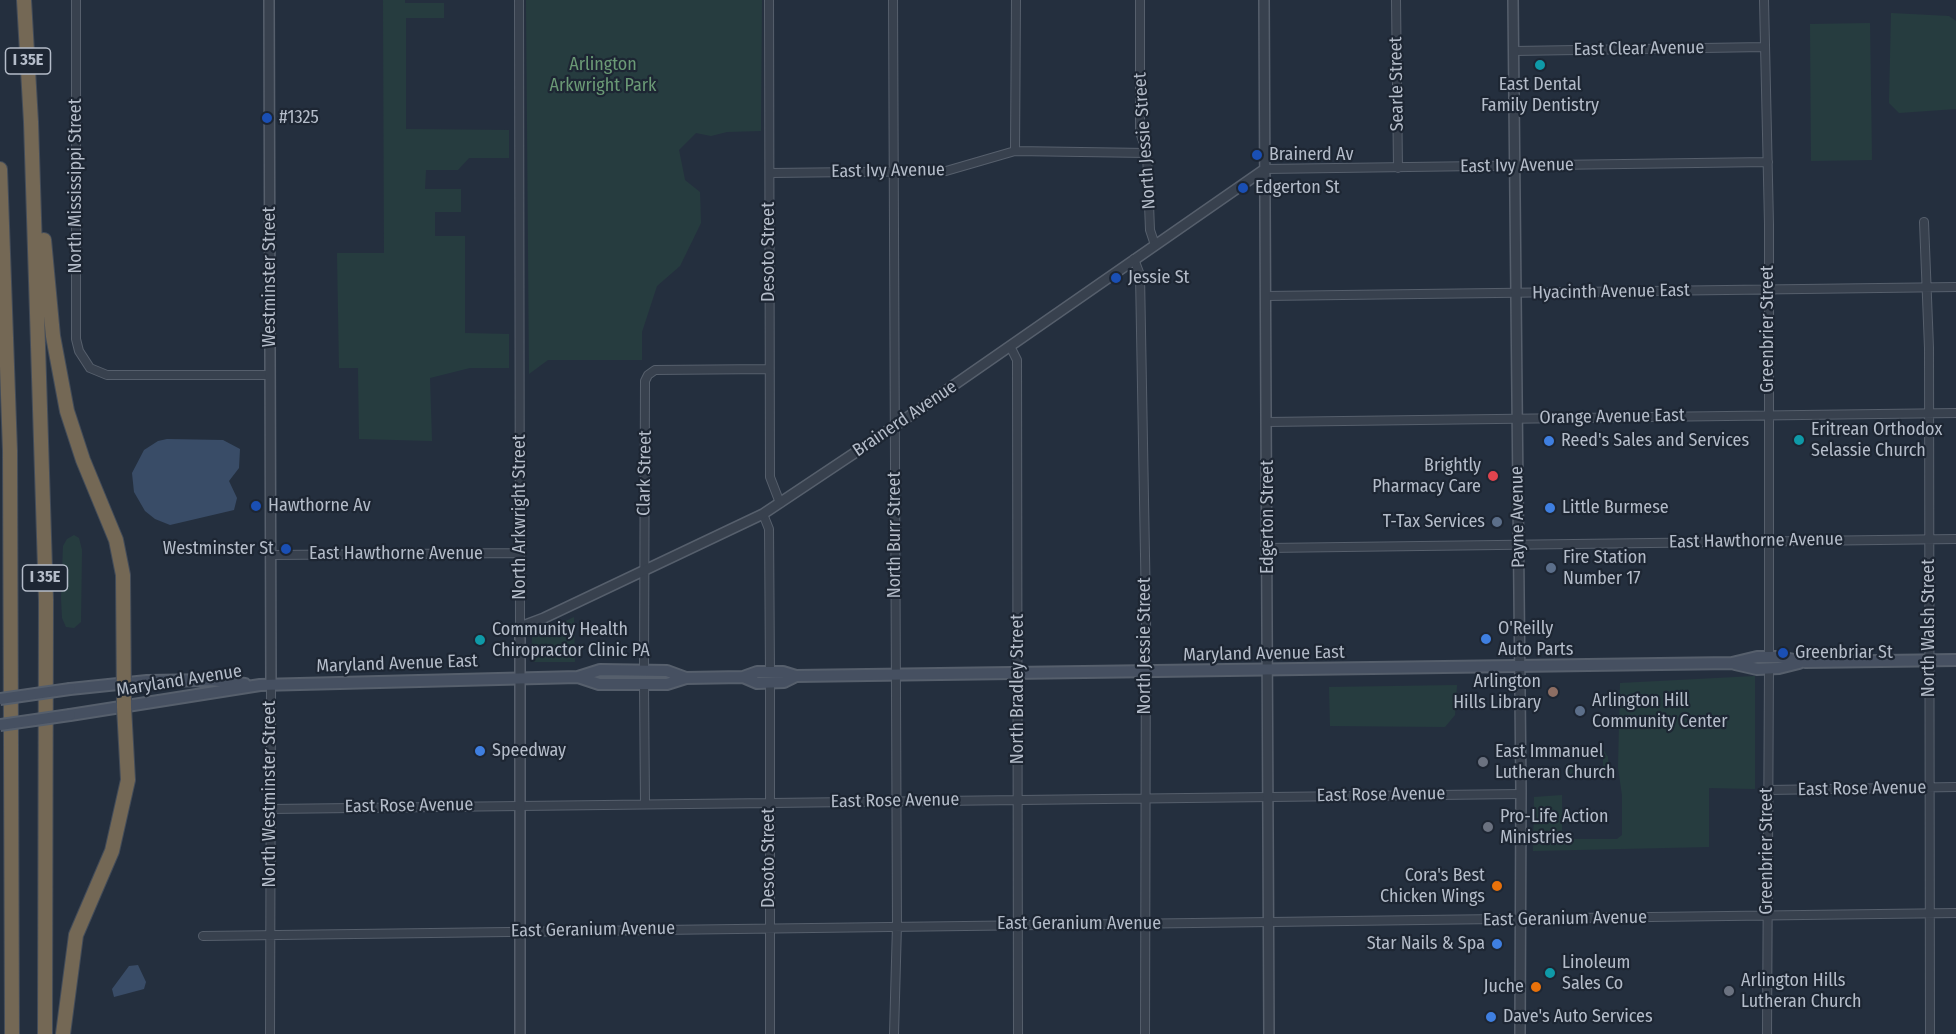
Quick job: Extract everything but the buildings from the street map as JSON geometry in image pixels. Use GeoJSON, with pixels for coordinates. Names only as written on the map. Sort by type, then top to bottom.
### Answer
{"type":"FeatureCollection","features":[{"type":"Feature","properties":{"kind":"highway","name":"I 35E"},"geometry":{"type":"LineString","coordinates":[[24,0],[31,122],[45,588],[45,1034]]}},
{"type":"Feature","properties":{"kind":"highway"},"geometry":{"type":"LineString","coordinates":[[31,122],[38,160],[53,336],[61,383],[75,439],[108,519],[121,559],[123,682],[128,780],[112,851],[76,935],[63,1034]]}},
{"type":"Feature","properties":{"kind":"highway","name":"I 35E"},"geometry":{"type":"LineString","coordinates":[[0,169],[10,451],[12,1034]]}},
{"type":"Feature","properties":{"kind":"main road","name":"Maryland Avenue East"},"geometry":{"type":"LineString","coordinates":[[578,677],[598,684],[667,684],[686,678],[743,677],[756,682],[770,677],[784,682],[796,676],[1956,660]]}},
{"type":"Feature","properties":{"kind":"main road","name":"Maryland Avenue East"},"geometry":{"type":"LineString","coordinates":[[254,686],[578,677],[600,670],[667,671],[686,678]]}},
{"type":"Feature","properties":{"kind":"main road","name":"Maryland Avenue"},"geometry":{"type":"LineString","coordinates":[[0,699],[123,682],[211,680],[254,686]]}},
{"type":"Feature","properties":{"kind":"main road","name":"Maryland Avenue"},"geometry":{"type":"LineString","coordinates":[[0,725],[254,686]]}},
{"type":"Feature","properties":{"kind":"street","name":"North Mississippi Street"},"geometry":{"type":"LineString","coordinates":[[76,0],[76,339],[80,351],[90,368],[100,374],[270,375]]}},
{"type":"Feature","properties":{"kind":"street","name":"Westminster Street"},"geometry":{"type":"LineString","coordinates":[[269,0],[272,555]]}},
{"type":"Feature","properties":{"kind":"street","name":"North Arkwright Street"},"geometry":{"type":"LineString","coordinates":[[519,0],[520,1034]]}},
{"type":"Feature","properties":{"kind":"street","name":"Desoto Street"},"geometry":{"type":"LineString","coordinates":[[769,0],[770,477],[780,503]]}},
{"type":"Feature","properties":{"kind":"street","name":"North Burr Street"},"geometry":{"type":"LineString","coordinates":[[894,0],[892,171],[897,925],[894,1034]]}},
{"type":"Feature","properties":{"kind":"street"},"geometry":{"type":"LineString","coordinates":[[1015,152],[1016,0]]}},
{"type":"Feature","properties":{"kind":"street","name":"North Jessie Street"},"geometry":{"type":"LineString","coordinates":[[1140,0],[1140,132],[1147,153],[1150,230],[1155,245]]}},
{"type":"Feature","properties":{"kind":"street","name":"Edgerton Street"},"geometry":{"type":"LineString","coordinates":[[1264,0],[1269,1034]]}},
{"type":"Feature","properties":{"kind":"street","name":"Searle Street"},"geometry":{"type":"LineString","coordinates":[[1396,0],[1398,168]]}},
{"type":"Feature","properties":{"kind":"street","name":"Payne Avenue"},"geometry":{"type":"LineString","coordinates":[[1513,0],[1521,794],[1520,1034]]}},
{"type":"Feature","properties":{"kind":"street","name":"Greenbrier Street"},"geometry":{"type":"LineString","coordinates":[[1764,0],[1769,289],[1767,1034]]}},
{"type":"Feature","properties":{"kind":"street","name":"East Clear Avenue"},"geometry":{"type":"LineString","coordinates":[[1514,51],[1765,47]]}},
{"type":"Feature","properties":{"kind":"street","name":"East Ivy Avenue"},"geometry":{"type":"LineString","coordinates":[[770,173],[946,171],[1015,152],[1147,153]]}},
{"type":"Feature","properties":{"kind":"street","name":"East Ivy Avenue"},"geometry":{"type":"LineString","coordinates":[[1266,169],[1768,162]]}},
{"type":"Feature","properties":{"kind":"street","name":"Brainerd Avenue"},"geometry":{"type":"LineString","coordinates":[[520,627],[643,572],[763,514],[895,426],[1266,169]]}},
{"type":"Feature","properties":{"kind":"street","name":"North Walsh Street"},"geometry":{"type":"LineString","coordinates":[[1924,222],[1927,288],[1929,539],[1930,1034]]}},
{"type":"Feature","properties":{"kind":"street","name":"North Jessie Street"},"geometry":{"type":"LineString","coordinates":[[1134,259],[1140,275],[1146,672],[1145,1034]]}},
{"type":"Feature","properties":{"kind":"street","name":"Hyacinth Avenue East"},"geometry":{"type":"LineString","coordinates":[[1266,296],[1956,287]]}},
{"type":"Feature","properties":{"kind":"street","name":"North Bradley Street"},"geometry":{"type":"LineString","coordinates":[[1010,346],[1017,360],[1020,924],[1018,1034]]}},
{"type":"Feature","properties":{"kind":"street","name":"Clark Street"},"geometry":{"type":"LineString","coordinates":[[644,671],[645,381],[648,375],[655,370],[769,369]]}},
{"type":"Feature","properties":{"kind":"street","name":"Orange Avenue East"},"geometry":{"type":"LineString","coordinates":[[1267,422],[1956,413]]}},
{"type":"Feature","properties":{"kind":"street","name":"Desoto Street"},"geometry":{"type":"LineString","coordinates":[[763,514],[769,529],[770,1034]]}},
{"type":"Feature","properties":{"kind":"street","name":"East Hawthorne Avenue"},"geometry":{"type":"LineString","coordinates":[[1268,548],[1956,539]]}},
{"type":"Feature","properties":{"kind":"street","name":"East Hawthorne Avenue"},"geometry":{"type":"LineString","coordinates":[[272,555],[521,553]]}},
{"type":"Feature","properties":{"kind":"street","name":"North Westminster Street"},"geometry":{"type":"LineString","coordinates":[[270,1034],[272,555]]}},
{"type":"Feature","properties":{"kind":"street"},"geometry":{"type":"LineString","coordinates":[[644,684],[645,804]]}},
{"type":"Feature","properties":{"kind":"street","name":"East Rose Avenue"},"geometry":{"type":"LineString","coordinates":[[1768,790],[1956,788]]}},
{"type":"Feature","properties":{"kind":"street","name":"East Rose Avenue"},"geometry":{"type":"LineString","coordinates":[[270,808],[1521,794]]}},
{"type":"Feature","properties":{"kind":"street","name":"East Geranium Avenue"},"geometry":{"type":"LineString","coordinates":[[202,936],[897,925],[1270,923],[1956,914]]}},
{"type":"Feature","properties":{"kind":"green space"},"geometry":{"type":"Polygon","coordinates":[[[383,0],[405,0],[405,3],[444,3],[444,18],[406,18],[406,129],[509,130],[509,158],[469,158],[458,170],[426,170],[425,189],[461,189],[461,212],[435,212],[435,236],[465,236],[465,333],[509,334],[509,368],[470,368],[430,378],[432,441],[359,439],[358,368],[339,368],[337,253],[384,253],[383,0]]]}},
{"type":"Feature","properties":{"kind":"green space","name":"Arlington Arkwright Park"},"geometry":{"type":"Polygon","coordinates":[[[526,0],[762,0],[761,131],[727,132],[711,136],[696,133],[679,150],[685,180],[700,192],[701,223],[680,266],[657,286],[642,332],[642,360],[548,360],[529,374],[526,0]]]}},
{"type":"Feature","properties":{"kind":"green space"},"geometry":{"type":"Polygon","coordinates":[[[1891,13],[1949,16],[1956,21],[1956,109],[1899,113],[1889,103],[1891,13]]]}},
{"type":"Feature","properties":{"kind":"green space"},"geometry":{"type":"Polygon","coordinates":[[[1870,23],[1872,160],[1811,161],[1810,24],[1870,23]]]}},
{"type":"Feature","properties":{"kind":"green space"},"geometry":{"type":"Polygon","coordinates":[[[74,535],[79,538],[82,550],[81,622],[74,628],[66,627],[62,618],[61,598],[63,546],[67,539],[74,535]]]}},
{"type":"Feature","properties":{"kind":"green space"},"geometry":{"type":"Polygon","coordinates":[[[574,617],[575,662],[531,662],[532,637],[574,617]]]}},
{"type":"Feature","properties":{"kind":"green space"},"geometry":{"type":"Polygon","coordinates":[[[1755,676],[1755,789],[1709,788],[1709,847],[1533,851],[1534,797],[1562,795],[1562,839],[1617,839],[1622,835],[1622,795],[1618,768],[1620,683],[1755,676]]]}},
{"type":"Feature","properties":{"kind":"green space"},"geometry":{"type":"Polygon","coordinates":[[[1457,685],[1455,715],[1445,727],[1330,726],[1329,687],[1457,685]]]}},
{"type":"Feature","properties":{"kind":"green space"},"geometry":{"type":"Polygon","coordinates":[[[1603,749],[1608,757],[1609,778],[1598,778],[1598,770],[1603,769],[1603,749]]]}},
{"type":"Feature","properties":{"kind":"green space"},"geometry":{"type":"Polygon","coordinates":[[[1565,764],[1575,764],[1575,770],[1596,770],[1596,778],[1565,778],[1565,764]]]}},
{"type":"Feature","properties":{"kind":"water"},"geometry":{"type":"Polygon","coordinates":[[[167,439],[223,440],[240,449],[239,468],[229,481],[237,498],[234,510],[170,525],[155,519],[145,511],[134,492],[132,473],[144,450],[158,441],[167,439]]]}},
{"type":"Feature","properties":{"kind":"water"},"geometry":{"type":"Polygon","coordinates":[[[138,965],[146,982],[144,989],[114,997],[112,989],[129,966],[138,965]]]}},
{"type":"Feature","properties":{"kind":"place","name":"East Dental Family Dentistry"},"geometry":{"type":"Point","coordinates":[1540,65]}},
{"type":"Feature","properties":{"kind":"place","name":"#1325"},"geometry":{"type":"Point","coordinates":[267,118]}},
{"type":"Feature","properties":{"kind":"place","name":"Brainerd Av"},"geometry":{"type":"Point","coordinates":[1257,155]}},
{"type":"Feature","properties":{"kind":"place","name":"Edgerton St"},"geometry":{"type":"Point","coordinates":[1243,188]}},
{"type":"Feature","properties":{"kind":"place","name":"Jessie St"},"geometry":{"type":"Point","coordinates":[1116,278]}},
{"type":"Feature","properties":{"kind":"place","name":"Eritrean Orthodox Selassie Church"},"geometry":{"type":"Point","coordinates":[1799,440]}},
{"type":"Feature","properties":{"kind":"place","name":"Reed's Sales and Services"},"geometry":{"type":"Point","coordinates":[1549,441]}},
{"type":"Feature","properties":{"kind":"place","name":"Brightly Pharmacy Care"},"geometry":{"type":"Point","coordinates":[1493,476]}},
{"type":"Feature","properties":{"kind":"place","name":"Hawthorne Av"},"geometry":{"type":"Point","coordinates":[256,506]}},
{"type":"Feature","properties":{"kind":"place","name":"Little Burmese"},"geometry":{"type":"Point","coordinates":[1550,508]}},
{"type":"Feature","properties":{"kind":"place","name":"T-Tax Services"},"geometry":{"type":"Point","coordinates":[1497,522]}},
{"type":"Feature","properties":{"kind":"place","name":"Westminster St"},"geometry":{"type":"Point","coordinates":[286,549]}},
{"type":"Feature","properties":{"kind":"place","name":"Fire Station Number 17"},"geometry":{"type":"Point","coordinates":[1551,568]}},
{"type":"Feature","properties":{"kind":"place","name":"O'Reilly Auto Parts"},"geometry":{"type":"Point","coordinates":[1486,639]}},
{"type":"Feature","properties":{"kind":"place","name":"Community Health Chiropractor Clinic PA"},"geometry":{"type":"Point","coordinates":[480,640]}},
{"type":"Feature","properties":{"kind":"place","name":"Greenbriar St"},"geometry":{"type":"Point","coordinates":[1783,653]}},
{"type":"Feature","properties":{"kind":"place","name":"Arlington Hills Library"},"geometry":{"type":"Point","coordinates":[1553,692]}},
{"type":"Feature","properties":{"kind":"place","name":"Arlington Hill Community Center"},"geometry":{"type":"Point","coordinates":[1580,711]}},
{"type":"Feature","properties":{"kind":"place","name":"Speedway"},"geometry":{"type":"Point","coordinates":[480,751]}},
{"type":"Feature","properties":{"kind":"place","name":"East Immanuel Lutheran Church"},"geometry":{"type":"Point","coordinates":[1483,762]}},
{"type":"Feature","properties":{"kind":"place","name":"Pro-Life Action Ministries"},"geometry":{"type":"Point","coordinates":[1488,827]}},
{"type":"Feature","properties":{"kind":"place","name":"Cora's Best Chicken Wings"},"geometry":{"type":"Point","coordinates":[1497,886]}},
{"type":"Feature","properties":{"kind":"place","name":"Star Nails & Spa"},"geometry":{"type":"Point","coordinates":[1497,944]}},
{"type":"Feature","properties":{"kind":"place","name":"Linoleum Sales Co"},"geometry":{"type":"Point","coordinates":[1550,973]}},
{"type":"Feature","properties":{"kind":"place","name":"Juche"},"geometry":{"type":"Point","coordinates":[1536,987]}},
{"type":"Feature","properties":{"kind":"place","name":"Arlington Hills Lutheran Church"},"geometry":{"type":"Point","coordinates":[1729,991]}},
{"type":"Feature","properties":{"kind":"place","name":"Dave's Auto Services"},"geometry":{"type":"Point","coordinates":[1491,1017]}}]}
